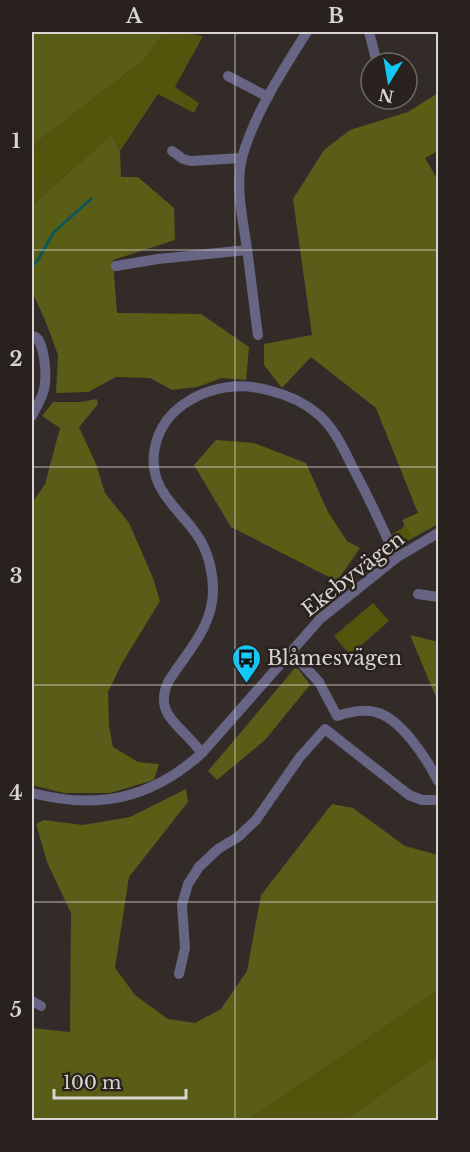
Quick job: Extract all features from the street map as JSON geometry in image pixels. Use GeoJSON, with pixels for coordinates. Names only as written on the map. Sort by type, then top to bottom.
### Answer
{"type":"FeatureCollection","features":[{"type":"Feature","properties":{"kind":"street"},"geometry":{"type":"LineString","coordinates":[[258,335],[241,202],[242,158],[253,127],[268,97],[307,32]]}},
{"type":"Feature","properties":{"kind":"street"},"geometry":{"type":"LineString","coordinates":[[369,32],[374,51]]}},
{"type":"Feature","properties":{"kind":"street"},"geometry":{"type":"LineString","coordinates":[[228,76],[268,97]]}},
{"type":"Feature","properties":{"kind":"street"},"geometry":{"type":"LineString","coordinates":[[172,151],[183,159],[191,161],[242,158]]}},
{"type":"Feature","properties":{"kind":"street"},"geometry":{"type":"LineString","coordinates":[[116,266],[158,259],[247,250]]}},
{"type":"Feature","properties":{"kind":"street"},"geometry":{"type":"LineString","coordinates":[[32,336],[39,341],[44,357],[46,379],[42,397],[32,416]]}},
{"type":"Feature","properties":{"kind":"street"},"geometry":{"type":"LineString","coordinates":[[202,753],[170,719],[164,704],[168,682],[203,630],[210,614],[213,589],[205,549],[163,494],[155,470],[157,439],[174,411],[208,391],[239,386],[283,394],[304,405],[320,416],[337,438],[396,558]]}},
{"type":"Feature","properties":{"kind":"street","name":"Ekebyvägen"},"geometry":{"type":"LineString","coordinates":[[32,793],[74,801],[93,801],[139,792],[166,780],[202,753],[320,620],[396,558],[438,533]]}},
{"type":"Feature","properties":{"kind":"street"},"geometry":{"type":"LineString","coordinates":[[424,593],[438,597]]}},
{"type":"Feature","properties":{"kind":"street"},"geometry":{"type":"LineString","coordinates":[[291,652],[319,682],[337,716]]}},
{"type":"Feature","properties":{"kind":"street"},"geometry":{"type":"LineString","coordinates":[[179,974],[185,948],[182,905],[188,884],[199,867],[218,849],[238,837],[256,820],[300,757],[337,716],[364,710],[378,712],[389,718],[412,740],[431,766],[438,781]]}},
{"type":"Feature","properties":{"kind":"street"},"geometry":{"type":"LineString","coordinates":[[325,729],[409,795],[422,800],[438,800]]}},
{"type":"Feature","properties":{"kind":"shaded area"},"geometry":{"type":"Polygon","coordinates":[[[32,32],[164,32],[145,59],[32,146],[32,32]]]}},
{"type":"Feature","properties":{"kind":"shaded area"},"geometry":{"type":"Polygon","coordinates":[[[164,32],[203,36],[175,87],[199,103],[194,113],[158,94],[120,151],[111,135],[32,205],[32,146],[145,59],[164,32]]]}},
{"type":"Feature","properties":{"kind":"shaded area"},"geometry":{"type":"Polygon","coordinates":[[[438,93],[438,151],[425,158],[438,180],[438,524],[413,538],[402,520],[418,513],[376,408],[311,357],[282,388],[264,365],[264,344],[312,335],[293,199],[324,150],[350,130],[410,111],[419,111],[419,105],[438,93]]]}},
{"type":"Feature","properties":{"kind":"shaded area"},"geometry":{"type":"Polygon","coordinates":[[[111,135],[120,151],[121,177],[138,177],[174,208],[175,240],[113,260],[117,313],[201,314],[249,347],[246,380],[222,378],[197,387],[172,390],[150,378],[116,377],[88,392],[56,393],[58,355],[32,292],[32,205],[111,135]]]}},
{"type":"Feature","properties":{"kind":"shaded area"},"geometry":{"type":"Polygon","coordinates":[[[97,399],[98,404],[79,427],[96,464],[105,493],[129,523],[153,578],[160,601],[122,663],[108,692],[109,726],[113,747],[138,762],[159,764],[154,780],[110,793],[64,793],[32,785],[32,503],[45,484],[60,428],[42,416],[53,402],[81,402],[97,399]]]}},
{"type":"Feature","properties":{"kind":"shaded area"},"geometry":{"type":"Polygon","coordinates":[[[216,440],[254,443],[306,463],[328,512],[347,541],[360,548],[337,581],[231,527],[194,465],[216,440]]]}},
{"type":"Feature","properties":{"kind":"shaded area"},"geometry":{"type":"Polygon","coordinates":[[[405,524],[413,538],[399,547],[393,544],[390,538],[405,524]]]}},
{"type":"Feature","properties":{"kind":"shaded area"},"geometry":{"type":"Polygon","coordinates":[[[373,603],[389,621],[350,655],[334,636],[373,603]]]}},
{"type":"Feature","properties":{"kind":"shaded area"},"geometry":{"type":"Polygon","coordinates":[[[410,635],[438,642],[438,702],[410,635]]]}},
{"type":"Feature","properties":{"kind":"shaded area"},"geometry":{"type":"Polygon","coordinates":[[[295,668],[310,685],[265,740],[217,780],[208,771],[295,668]]]}},
{"type":"Feature","properties":{"kind":"shaded area"},"geometry":{"type":"Polygon","coordinates":[[[186,789],[188,802],[129,877],[115,968],[135,995],[168,1019],[195,1023],[221,1009],[247,971],[261,895],[332,804],[353,808],[405,846],[438,855],[438,991],[247,1120],[32,1120],[32,1028],[70,1032],[71,913],[47,862],[36,824],[44,820],[83,825],[130,817],[186,789]]]}},
{"type":"Feature","properties":{"kind":"shaded area"},"geometry":{"type":"Polygon","coordinates":[[[438,991],[438,1055],[344,1120],[247,1120],[438,991]]]}},
{"type":"Feature","properties":{"kind":"shaded area"},"geometry":{"type":"Polygon","coordinates":[[[438,1055],[438,1120],[344,1120],[438,1055]]]}},
{"type":"Feature","properties":{"kind":"waterway"},"geometry":{"type":"LineString","coordinates":[[32,266],[54,232],[91,199]]}},
{"type":"Feature","properties":{"kind":"place","name":"Blåmesvägen"},"geometry":{"type":"Point","coordinates":[246,684]}}]}
